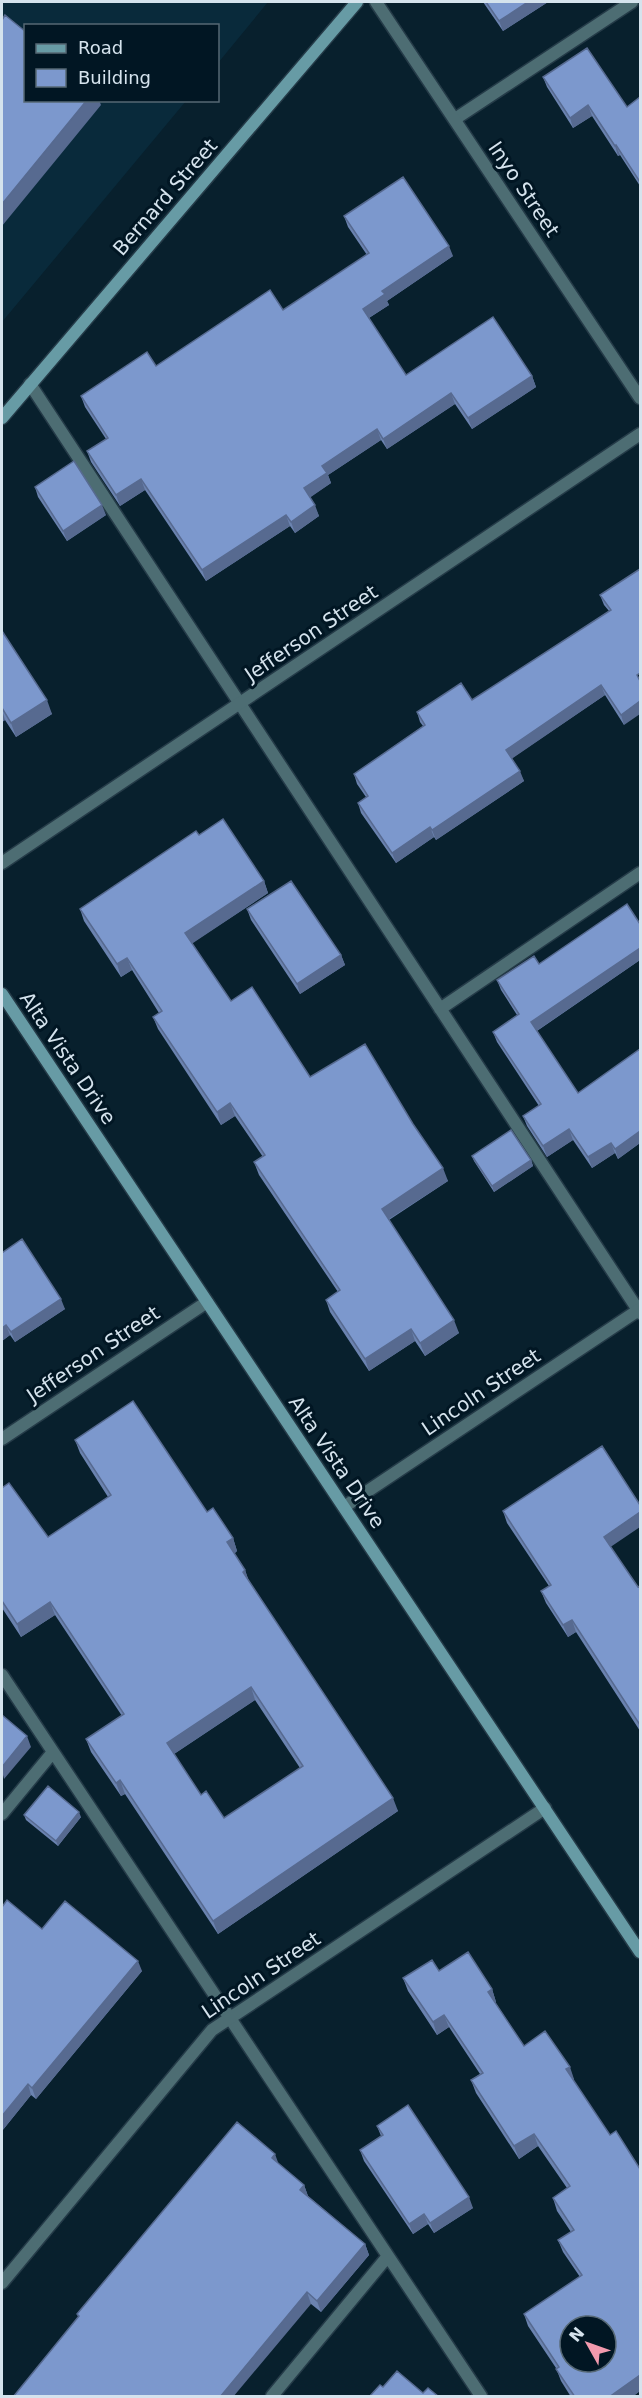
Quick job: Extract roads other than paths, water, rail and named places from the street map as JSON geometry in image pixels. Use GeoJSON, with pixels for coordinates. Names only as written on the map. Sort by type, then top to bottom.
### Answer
{"type":"FeatureCollection","features":[{"type":"Feature","properties":{"kind":"street","name":"Bernard Street"},"geometry":{"type":"LineString","coordinates":[[2,418],[357,2]]}},
{"type":"Feature","properties":{"kind":"street","name":"Inyo Street"},"geometry":{"type":"LineString","coordinates":[[376,2],[640,398]]}},
{"type":"Feature","properties":{"kind":"street"},"geometry":{"type":"LineString","coordinates":[[454,119],[632,2]]}},
{"type":"Feature","properties":{"kind":"street"},"geometry":{"type":"LineString","coordinates":[[30,384],[640,1311]]}},
{"type":"Feature","properties":{"kind":"street","name":"Jefferson Street"},"geometry":{"type":"LineString","coordinates":[[2,863],[640,434]]}},
{"type":"Feature","properties":{"kind":"street"},"geometry":{"type":"LineString","coordinates":[[440,1009],[640,873]]}},
{"type":"Feature","properties":{"kind":"street","name":"Alta Vista Drive"},"geometry":{"type":"LineString","coordinates":[[2,994],[640,1952]]}},
{"type":"Feature","properties":{"kind":"street","name":"Jefferson Street"},"geometry":{"type":"LineString","coordinates":[[2,1439],[207,1302]]}},
{"type":"Feature","properties":{"kind":"street","name":"Lincoln Street"},"geometry":{"type":"LineString","coordinates":[[344,1507],[640,1311]]}},
{"type":"Feature","properties":{"kind":"street"},"geometry":{"type":"LineString","coordinates":[[2,1675],[481,2397]]}},
{"type":"Feature","properties":{"kind":"street"},"geometry":{"type":"LineString","coordinates":[[2,1814],[53,1752]]}},
{"type":"Feature","properties":{"kind":"street","name":"Lincoln Street"},"geometry":{"type":"LineString","coordinates":[[2,2283],[212,2030],[545,1808]]}},
{"type":"Feature","properties":{"kind":"street"},"geometry":{"type":"LineString","coordinates":[[272,2397],[388,2256]]}}]}
